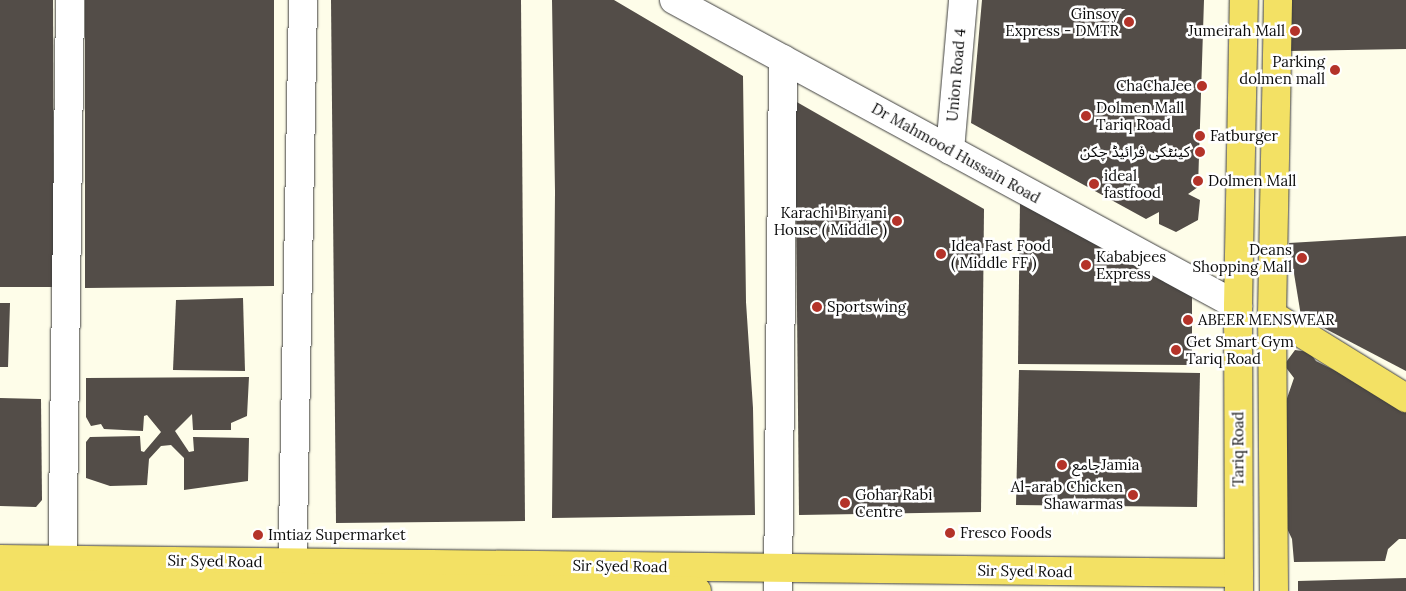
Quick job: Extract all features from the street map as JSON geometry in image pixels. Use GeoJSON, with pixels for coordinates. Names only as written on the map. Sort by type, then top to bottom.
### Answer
{"type":"FeatureCollection","features":[{"type":"Feature","properties":{"kind":"main road","name":"Tariq Road"},"geometry":{"type":"LineString","coordinates":[[1239,582],[1238,306],[1244,0]]}},
{"type":"Feature","properties":{"kind":"main road"},"geometry":{"type":"LineString","coordinates":[[1274,591],[1272,316],[1278,0]]}},
{"type":"Feature","properties":{"kind":"main road"},"geometry":{"type":"LineString","coordinates":[[1272,316],[1406,398]]}},
{"type":"Feature","properties":{"kind":"main road","name":"Sir Syed Road"},"geometry":{"type":"LineString","coordinates":[[0,559],[150,588],[292,575],[505,590],[697,591]]}},
{"type":"Feature","properties":{"kind":"main road","name":"Sir Syed Road"},"geometry":{"type":"LineString","coordinates":[[0,584],[62,572],[1239,582]]}},
{"type":"Feature","properties":{"kind":"street"},"geometry":{"type":"LineString","coordinates":[[62,572],[70,0]]}},
{"type":"Feature","properties":{"kind":"street"},"geometry":{"type":"LineString","coordinates":[[292,575],[303,0]]}},
{"type":"Feature","properties":{"kind":"street","name":"Dr Mahmood Hussain Road"},"geometry":{"type":"LineString","coordinates":[[674,0],[1238,306]]}},
{"type":"Feature","properties":{"kind":"street","name":"Union Road 4"},"geometry":{"type":"LineString","coordinates":[[950,150],[962,0]]}},
{"type":"Feature","properties":{"kind":"street"},"geometry":{"type":"LineString","coordinates":[[778,579],[783,60]]}},
{"type":"Feature","properties":{"kind":"building"},"geometry":{"type":"Polygon","coordinates":[[[0,0],[53,0],[54,287],[0,287],[0,0]]]}},
{"type":"Feature","properties":{"kind":"building"},"geometry":{"type":"Polygon","coordinates":[[[85,0],[274,0],[274,286],[85,288],[85,0]]]}},
{"type":"Feature","properties":{"kind":"building"},"geometry":{"type":"Polygon","coordinates":[[[331,0],[521,0],[525,521],[336,523],[331,0]]]}},
{"type":"Feature","properties":{"kind":"building"},"geometry":{"type":"Polygon","coordinates":[[[552,0],[614,0],[743,76],[746,302],[753,408],[755,515],[552,518],[555,192],[552,0]]]}},
{"type":"Feature","properties":{"kind":"building","name":"Dolmen Mall Tariq Road"},"geometry":{"type":"Polygon","coordinates":[[[982,0],[1204,0],[1198,187],[1188,194],[1200,200],[1198,220],[1176,232],[1159,224],[1159,212],[1146,219],[971,123],[982,0]]]}},
{"type":"Feature","properties":{"kind":"building"},"geometry":{"type":"Polygon","coordinates":[[[1291,0],[1406,0],[1406,49],[1290,51],[1291,0]]]}},
{"type":"Feature","properties":{"kind":"building"},"geometry":{"type":"Polygon","coordinates":[[[795,101],[984,209],[981,512],[799,515],[795,101]]]}},
{"type":"Feature","properties":{"kind":"building"},"geometry":{"type":"Polygon","coordinates":[[[1020,201],[1192,295],[1192,365],[1018,364],[1020,201]]]}},
{"type":"Feature","properties":{"kind":"building"},"geometry":{"type":"Polygon","coordinates":[[[1406,236],[1406,371],[1301,316],[1289,243],[1406,236]]]}},
{"type":"Feature","properties":{"kind":"building"},"geometry":{"type":"Polygon","coordinates":[[[243,298],[245,371],[173,370],[176,300],[243,298]]]}},
{"type":"Feature","properties":{"kind":"building"},"geometry":{"type":"Polygon","coordinates":[[[0,303],[10,303],[8,367],[0,367],[0,303]]]}},
{"type":"Feature","properties":{"kind":"building"},"geometry":{"type":"Polygon","coordinates":[[[1295,350],[1309,352],[1316,361],[1406,406],[1406,539],[1399,539],[1388,549],[1385,561],[1294,562],[1292,539],[1283,520],[1284,407],[1294,378],[1284,365],[1295,350]]]}},
{"type":"Feature","properties":{"kind":"building"},"geometry":{"type":"Polygon","coordinates":[[[1019,370],[1200,373],[1197,507],[1016,505],[1019,370]]]}},
{"type":"Feature","properties":{"kind":"building"},"geometry":{"type":"Polygon","coordinates":[[[249,377],[247,416],[231,423],[231,430],[193,430],[192,414],[175,431],[189,452],[194,451],[193,437],[249,438],[248,481],[184,490],[184,458],[171,445],[161,446],[149,459],[147,485],[110,486],[86,478],[86,442],[90,437],[140,436],[141,451],[144,452],[161,432],[147,415],[144,416],[143,431],[104,429],[101,424],[91,426],[86,417],[86,378],[249,377]]]}},
{"type":"Feature","properties":{"kind":"building"},"geometry":{"type":"Polygon","coordinates":[[[0,398],[41,399],[42,500],[36,507],[0,506],[0,398]]]}},
{"type":"Feature","properties":{"kind":"building"},"geometry":{"type":"Polygon","coordinates":[[[1406,578],[1406,591],[1298,591],[1298,581],[1406,578]]]}},
{"type":"Feature","properties":{"kind":"place","name":"Ginsoy Express - DMTR"},"geometry":{"type":"Point","coordinates":[1129,22]}},
{"type":"Feature","properties":{"kind":"place","name":"Jumeirah Mall"},"geometry":{"type":"Point","coordinates":[1295,31]}},
{"type":"Feature","properties":{"kind":"place","name":"Parking dolmen mall"},"geometry":{"type":"Point","coordinates":[1335,70]}},
{"type":"Feature","properties":{"kind":"place","name":"ChaChaJee"},"geometry":{"type":"Point","coordinates":[1202,86]}},
{"type":"Feature","properties":{"kind":"place","name":"Dolmen Mall Tariq Road"},"geometry":{"type":"Point","coordinates":[1086,116]}},
{"type":"Feature","properties":{"kind":"place","name":"Fatburger"},"geometry":{"type":"Point","coordinates":[1200,136]}},
{"type":"Feature","properties":{"kind":"place","name":"کینٹکی فرائیڈ چکن"},"geometry":{"type":"Point","coordinates":[1200,152]}},
{"type":"Feature","properties":{"kind":"place","name":"Dolmen Mall"},"geometry":{"type":"Point","coordinates":[1198,181]}},
{"type":"Feature","properties":{"kind":"place","name":"ideal fastfood"},"geometry":{"type":"Point","coordinates":[1094,184]}},
{"type":"Feature","properties":{"kind":"place","name":"Karachi Biryani House ( Middle )"},"geometry":{"type":"Point","coordinates":[897,221]}},
{"type":"Feature","properties":{"kind":"place","name":"Idea Fast Food ( Middle FF )"},"geometry":{"type":"Point","coordinates":[941,254]}},
{"type":"Feature","properties":{"kind":"place","name":"Deans Shopping Mall"},"geometry":{"type":"Point","coordinates":[1302,258]}},
{"type":"Feature","properties":{"kind":"place","name":"Kababjees Express"},"geometry":{"type":"Point","coordinates":[1086,265]}},
{"type":"Feature","properties":{"kind":"place","name":"Sportswing"},"geometry":{"type":"Point","coordinates":[817,307]}},
{"type":"Feature","properties":{"kind":"place","name":"ABEER MENSWEAR"},"geometry":{"type":"Point","coordinates":[1188,320]}},
{"type":"Feature","properties":{"kind":"place","name":"Get Smart Gym Tariq Road"},"geometry":{"type":"Point","coordinates":[1176,350]}},
{"type":"Feature","properties":{"kind":"place","name":"جامعJamia"},"geometry":{"type":"Point","coordinates":[1062,465]}},
{"type":"Feature","properties":{"kind":"place","name":"Al-arab Chicken Shawarmas"},"geometry":{"type":"Point","coordinates":[1133,495]}},
{"type":"Feature","properties":{"kind":"place","name":"Gohar Rabi Centre"},"geometry":{"type":"Point","coordinates":[845,503]}},
{"type":"Feature","properties":{"kind":"place","name":"Fresco Foods"},"geometry":{"type":"Point","coordinates":[950,533]}},
{"type":"Feature","properties":{"kind":"place","name":"Imtiaz Supermarket"},"geometry":{"type":"Point","coordinates":[258,535]}}]}
